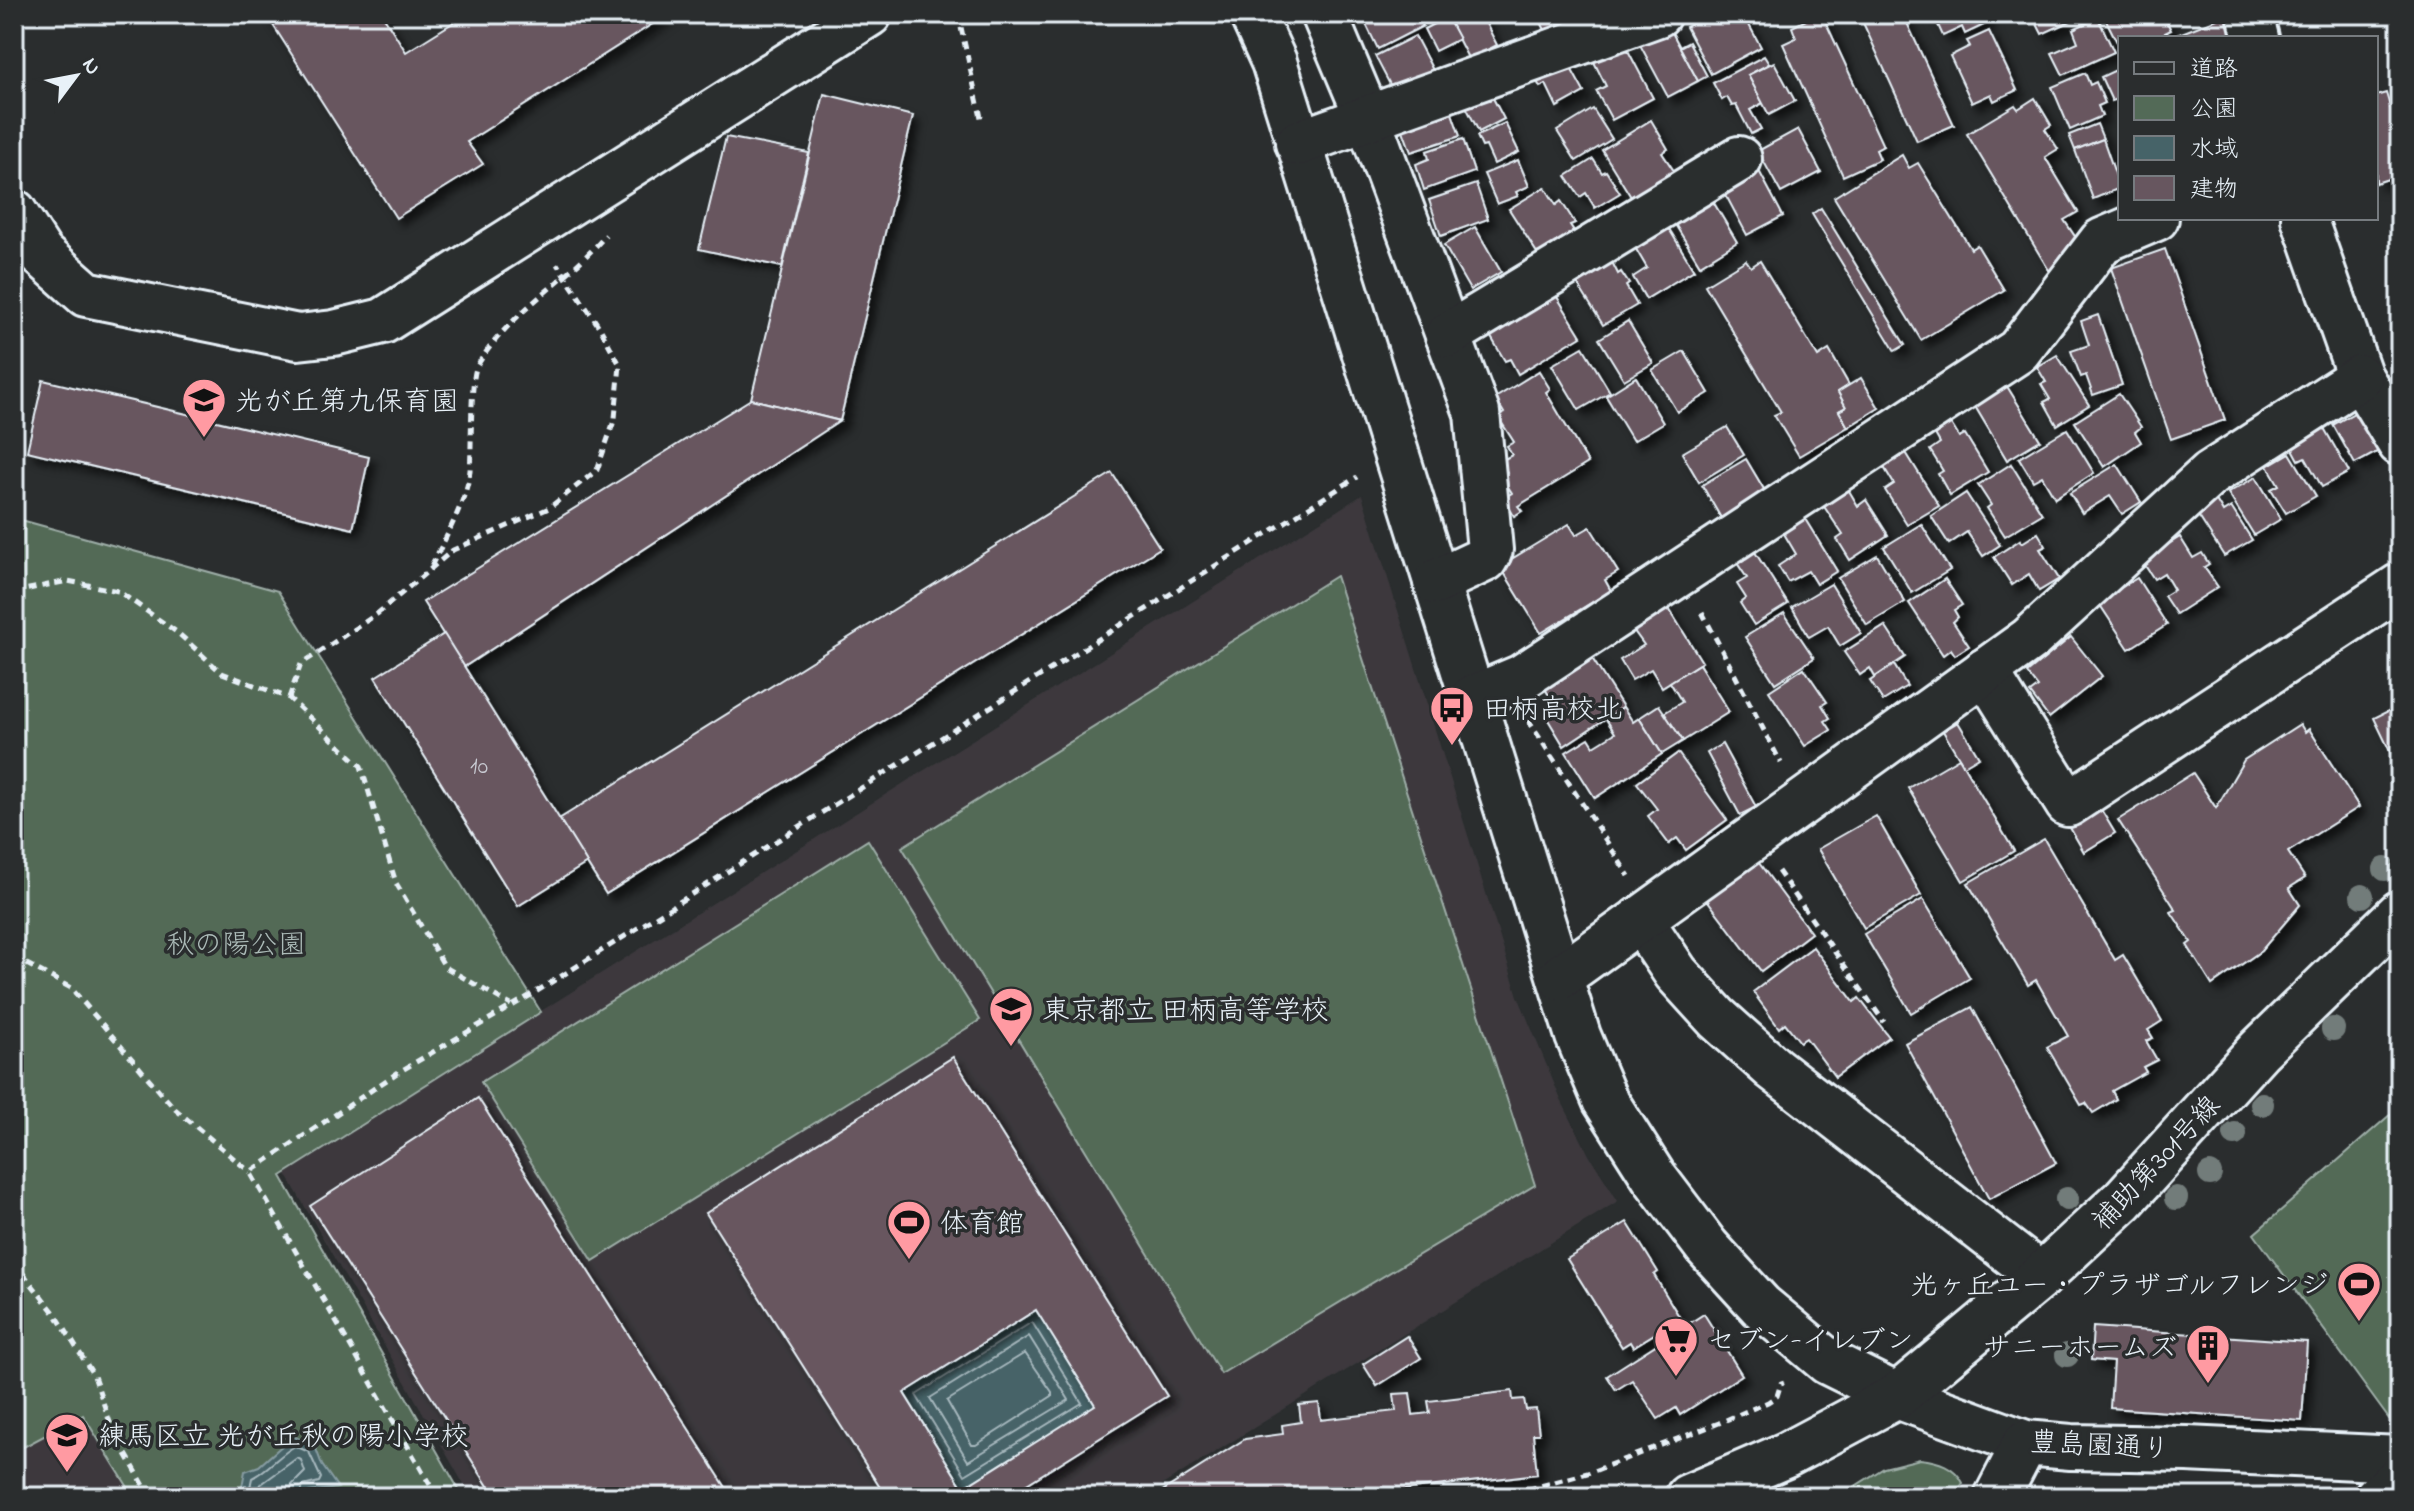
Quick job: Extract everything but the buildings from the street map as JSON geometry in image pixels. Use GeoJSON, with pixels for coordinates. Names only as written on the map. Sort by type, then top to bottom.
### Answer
{"type":"FeatureCollection","features":[{"type":"Feature","properties":{"kind":"street"},"geometry":{"type":"LineString","coordinates":[[14,212],[41,254],[86,294],[298,337],[334,333],[383,321],[869,14]]}},
{"type":"Feature","properties":{"kind":"street","name":"豊島園通り"},"geometry":{"type":"LineString","coordinates":[[1252,14],[1274,62],[1436,582],[1490,690],[1560,977],[1578,1036],[1605,1100],[1654,1177],[1707,1247],[1761,1306],[1828,1362],[1897,1396],[2025,1443],[2400,1459]]}},
{"type":"Feature","properties":{"kind":"street"},"geometry":{"type":"LineString","coordinates":[[1324,14],[1367,116],[1477,413],[1490,550],[1485,559],[1436,582]]}},
{"type":"Feature","properties":{"kind":"street"},"geometry":{"type":"LineString","coordinates":[[1298,143],[1658,14]]}},
{"type":"Feature","properties":{"kind":"street"},"geometry":{"type":"LineString","coordinates":[[2250,14],[2256,36]]}},
{"type":"Feature","properties":{"kind":"street"},"geometry":{"type":"LineString","coordinates":[[1448,335],[1739,159]]}},
{"type":"Feature","properties":{"kind":"street"},"geometry":{"type":"LineString","coordinates":[[1490,690],[1522,677],[2018,351],[2102,241],[2151,220]]}},
{"type":"Feature","properties":{"kind":"street"},"geometry":{"type":"LineString","coordinates":[[2305,220],[2360,377],[2400,443]]}},
{"type":"Feature","properties":{"kind":"street"},"geometry":{"type":"LineString","coordinates":[[1560,977],[2030,639],[2210,474],[2360,377]]}},
{"type":"Feature","properties":{"kind":"street"},"geometry":{"type":"LineString","coordinates":[[1985,671],[2068,804],[2400,586]]}},
{"type":"Feature","properties":{"kind":"street","name":"補助第301号線"},"geometry":{"type":"LineString","coordinates":[[1897,1396],[2041,1276],[2123,1200],[2259,1050],[2400,913]]}},
{"type":"Feature","properties":{"kind":"street"},"geometry":{"type":"LineString","coordinates":[[1646,915],[1676,973],[1717,1018],[1762,1059],[2041,1276]]}},
{"type":"Feature","properties":{"kind":"street"},"geometry":{"type":"LineString","coordinates":[[1688,1497],[1786,1455],[1897,1396]]}},
{"type":"Feature","properties":{"kind":"street"},"geometry":{"type":"LineString","coordinates":[[1997,1497],[2025,1443]]}},
{"type":"Feature","properties":{"kind":"street"},"geometry":{"type":"LineString","coordinates":[[2377,1497],[2400,1477]]}},
{"type":"Feature","properties":{"kind":"path"},"geometry":{"type":"LineString","coordinates":[[958,14],[982,122]]}},
{"type":"Feature","properties":{"kind":"path"},"geometry":{"type":"LineString","coordinates":[[289,698],[301,664],[377,614],[453,550],[549,508],[597,470],[615,418],[620,365],[600,328],[532,227]]}},
{"type":"Feature","properties":{"kind":"path"},"geometry":{"type":"LineString","coordinates":[[428,571],[447,537],[470,474],[475,369],[521,311],[587,258],[612,229]]}},
{"type":"Feature","properties":{"kind":"path"},"geometry":{"type":"LineString","coordinates":[[250,1172],[397,1073],[512,1005],[1367,472]]}},
{"type":"Feature","properties":{"kind":"path"},"geometry":{"type":"LineString","coordinates":[[1681,572],[1802,803]]}},
{"type":"Feature","properties":{"kind":"path"},"geometry":{"type":"LineString","coordinates":[[14,592],[68,581],[118,591],[178,633],[222,673],[289,698],[361,766],[396,883],[445,967],[512,1005]]}},
{"type":"Feature","properties":{"kind":"path"},"geometry":{"type":"LineString","coordinates":[[1490,690],[1527,719],[1646,915]]}},
{"type":"Feature","properties":{"kind":"path"},"geometry":{"type":"LineString","coordinates":[[1754,837],[1884,1022]]}},
{"type":"Feature","properties":{"kind":"path"},"geometry":{"type":"LineString","coordinates":[[16,959],[71,988],[175,1109],[250,1172],[437,1497]]}},
{"type":"Feature","properties":{"kind":"path"},"geometry":{"type":"LineString","coordinates":[[14,1262],[56,1315],[94,1376],[113,1431],[146,1489],[156,1497]]}},
{"type":"Feature","properties":{"kind":"path"},"geometry":{"type":"LineString","coordinates":[[1501,1497],[1584,1475],[1719,1423],[1768,1402],[1777,1396],[1781,1383]]}},
{"type":"Feature","properties":{"kind":"shaded area","name":"東京都立 田柄高等学校"},"geometry":{"type":"Polygon","coordinates":[[[1362,495],[1518,996],[1561,1100],[1589,1155],[1618,1201],[1143,1497],[471,1497],[285,1172],[1362,495]]]}},
{"type":"Feature","properties":{"kind":"shaded area","name":"練馬区立 光が丘秋の陽小学校"},"geometry":{"type":"Polygon","coordinates":[[[83,1414],[134,1497],[14,1497],[14,1452],[83,1414]]]}},
{"type":"Feature","properties":{"kind":"green space","name":"秋の陽公園"},"geometry":{"type":"Polygon","coordinates":[[[14,518],[278,591],[541,1012],[281,1176],[463,1497],[134,1497],[83,1415],[14,1452],[14,518]]]}},
{"type":"Feature","properties":{"kind":"green space"},"geometry":{"type":"Polygon","coordinates":[[[1336,576],[1535,1185],[1221,1374],[902,847],[1336,576]]]}},
{"type":"Feature","properties":{"kind":"green space"},"geometry":{"type":"Polygon","coordinates":[[[868,840],[980,1020],[593,1261],[481,1082],[868,840]]]}},
{"type":"Feature","properties":{"kind":"green space","name":"光ヶ丘ユー・プラザゴルフレンジ"},"geometry":{"type":"Polygon","coordinates":[[[2400,1106],[2400,1412],[2389,1419],[2254,1234],[2400,1106]]]}},
{"type":"Feature","properties":{"kind":"green space"},"geometry":{"type":"Polygon","coordinates":[[[1920,1459],[1951,1468],[1960,1477],[1963,1483],[1953,1497],[1838,1497],[1884,1468],[1920,1459]]]}},
{"type":"Feature","properties":{"kind":"water"},"geometry":{"type":"Polygon","coordinates":[[[1036,1310],[1095,1405],[963,1488],[904,1393],[1036,1310]]]}},
{"type":"Feature","properties":{"kind":"water"},"geometry":{"type":"Polygon","coordinates":[[[293,1436],[315,1446],[322,1465],[338,1488],[309,1492],[305,1497],[240,1497],[245,1471],[259,1466],[293,1436]]]}},
{"type":"Feature","properties":{"kind":"place","name":"光が丘第九保育園"},"geometry":{"type":"Point","coordinates":[204,439]}},
{"type":"Feature","properties":{"kind":"place","name":"田柄高校北"},"geometry":{"type":"Point","coordinates":[1452,747]}},
{"type":"Feature","properties":{"kind":"place","name":"東京都立 田柄高等学校"},"geometry":{"type":"Point","coordinates":[1011,1048]}},
{"type":"Feature","properties":{"kind":"place","name":"体育館"},"geometry":{"type":"Point","coordinates":[909,1261]}},
{"type":"Feature","properties":{"kind":"place","name":"光ヶ丘ユー・プラザゴルフレンジ"},"geometry":{"type":"Point","coordinates":[2359,1323]}},
{"type":"Feature","properties":{"kind":"place","name":"セブン-イレブン"},"geometry":{"type":"Point","coordinates":[1676,1378]}},
{"type":"Feature","properties":{"kind":"place","name":"サニーホームズ"},"geometry":{"type":"Point","coordinates":[2208,1385]}},
{"type":"Feature","properties":{"kind":"place","name":"練馬区立 光が丘秋の陽小学校"},"geometry":{"type":"Point","coordinates":[67,1474]}}]}
